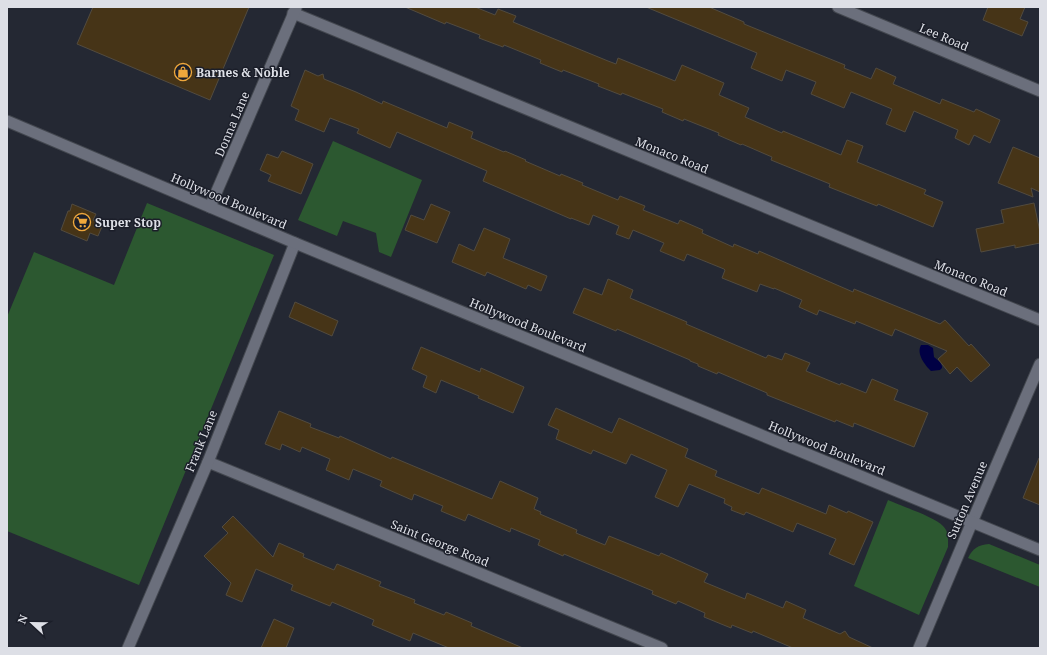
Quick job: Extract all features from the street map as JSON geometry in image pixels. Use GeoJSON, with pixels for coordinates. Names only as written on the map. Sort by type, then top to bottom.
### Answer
{"type":"FeatureCollection","features":[{"type":"Feature","properties":{"kind":"street","name":"Lee Road"},"geometry":{"type":"LineString","coordinates":[[838,7],[1040,91]]}},
{"type":"Feature","properties":{"kind":"street","name":"Donna Lane"},"geometry":{"type":"LineString","coordinates":[[210,207],[295,10]]}},
{"type":"Feature","properties":{"kind":"street","name":"Monaco Road"},"geometry":{"type":"LineString","coordinates":[[295,10],[1040,320]]}},
{"type":"Feature","properties":{"kind":"street","name":"Hollywood Boulevard"},"geometry":{"type":"LineString","coordinates":[[7,121],[295,243],[1040,550]]}},
{"type":"Feature","properties":{"kind":"street","name":"Frank Lane"},"geometry":{"type":"LineString","coordinates":[[128,648],[208,462],[295,243]]}},
{"type":"Feature","properties":{"kind":"street","name":"Sutton Avenue"},"geometry":{"type":"LineString","coordinates":[[919,648],[1040,364]]}},
{"type":"Feature","properties":{"kind":"street","name":"Saint George Road"},"geometry":{"type":"LineString","coordinates":[[208,462],[662,648]]}},
{"type":"Feature","properties":{"kind":"green space"},"geometry":{"type":"Polygon","coordinates":[[[333,141],[422,180],[391,257],[379,252],[376,233],[343,221],[337,236],[298,220],[333,141]]]}},
{"type":"Feature","properties":{"kind":"green space"},"geometry":{"type":"Polygon","coordinates":[[[147,203],[274,255],[139,585],[7,531],[7,317],[34,252],[114,285],[147,203]]]}},
{"type":"Feature","properties":{"kind":"green space"},"geometry":{"type":"Polygon","coordinates":[[[888,500],[933,519],[945,528],[947,533],[948,547],[919,615],[854,586],[888,500]]]}},
{"type":"Feature","properties":{"kind":"green space"},"geometry":{"type":"Polygon","coordinates":[[[989,544],[1040,565],[1040,587],[968,558],[976,548],[989,544]]]}},
{"type":"Feature","properties":{"kind":"shaded area"},"geometry":{"type":"Polygon","coordinates":[[[921,345],[928,345],[933,348],[934,357],[942,366],[940,370],[931,371],[926,366],[920,356],[921,345]]]}},
{"type":"Feature","properties":{"kind":"building","name":"Barnes & Noble"},"geometry":{"type":"Polygon","coordinates":[[[93,7],[249,7],[210,100],[77,44],[93,7]]]}},
{"type":"Feature","properties":{"kind":"building"},"geometry":{"type":"Polygon","coordinates":[[[405,7],[475,7],[495,15],[498,9],[516,16],[513,22],[616,64],[618,58],[675,81],[682,65],[724,83],[719,95],[749,108],[745,117],[782,133],[783,131],[841,155],[847,140],[863,146],[857,162],[926,190],[924,194],[943,202],[933,227],[878,204],[877,206],[829,187],[830,184],[771,160],[772,157],[718,135],[719,133],[662,112],[663,109],[622,93],[621,95],[598,86],[599,84],[563,70],[562,72],[540,63],[541,60],[504,45],[503,47],[479,38],[480,35],[446,22],[445,24],[405,7]]]}},
{"type":"Feature","properties":{"kind":"building"},"geometry":{"type":"Polygon","coordinates":[[[646,7],[709,7],[744,22],[744,24],[845,65],[844,68],[871,79],[876,68],[896,77],[893,84],[940,104],[942,99],[974,112],[976,109],[1000,120],[990,143],[974,135],[969,145],[955,138],[958,130],[914,111],[905,132],[886,124],[892,109],[851,92],[844,108],[811,94],[816,82],[786,70],[782,81],[751,68],[757,53],[646,7]]]}},
{"type":"Feature","properties":{"kind":"building"},"geometry":{"type":"Polygon","coordinates":[[[988,7],[1025,7],[1020,19],[1028,22],[1022,36],[983,20],[988,7]]]}},
{"type":"Feature","properties":{"kind":"building"},"geometry":{"type":"Polygon","coordinates":[[[305,70],[318,76],[323,74],[324,79],[382,104],[383,101],[447,128],[449,122],[473,132],[471,138],[504,152],[505,151],[560,176],[561,174],[583,183],[582,185],[618,200],[620,196],[645,206],[643,210],[678,224],[680,220],[703,230],[702,233],[733,247],[734,244],[758,254],[759,251],[853,292],[854,289],[940,324],[945,320],[969,346],[971,344],[990,365],[971,382],[957,367],[950,374],[938,359],[947,351],[895,329],[892,336],[856,321],[855,324],[819,310],[817,315],[799,307],[802,300],[774,288],[760,284],[757,292],[722,278],[724,269],[687,254],[684,261],[660,251],[664,243],[633,230],[629,239],[616,234],[619,226],[593,215],[589,225],[571,219],[483,181],[487,171],[397,132],[390,148],[357,133],[359,129],[330,118],[324,132],[295,120],[299,110],[291,106],[305,70]]]}},
{"type":"Feature","properties":{"kind":"building"},"geometry":{"type":"Polygon","coordinates":[[[1013,147],[1040,158],[1040,192],[1031,188],[1033,197],[998,183],[1013,147]]]}},
{"type":"Feature","properties":{"kind":"building"},"geometry":{"type":"Polygon","coordinates":[[[282,151],[313,164],[301,194],[268,181],[271,175],[260,170],[267,154],[278,158],[282,151]]]}},
{"type":"Feature","properties":{"kind":"building"},"geometry":{"type":"Polygon","coordinates":[[[1034,203],[1040,232],[1040,243],[1015,248],[1015,245],[981,252],[976,229],[1004,223],[1001,210],[1034,203]]]}},
{"type":"Feature","properties":{"kind":"building","name":"Super Stop"},"geometry":{"type":"Polygon","coordinates":[[[72,204],[96,214],[93,220],[103,224],[98,236],[90,233],[87,241],[61,230],[72,204]]]}},
{"type":"Feature","properties":{"kind":"building"},"geometry":{"type":"Polygon","coordinates":[[[431,204],[450,212],[437,243],[405,230],[411,215],[424,220],[431,204]]]}},
{"type":"Feature","properties":{"kind":"building"},"geometry":{"type":"Polygon","coordinates":[[[484,228],[510,239],[503,258],[547,276],[541,291],[528,285],[526,289],[487,272],[485,276],[452,262],[459,244],[474,251],[484,228]]]}},
{"type":"Feature","properties":{"kind":"building"},"geometry":{"type":"Polygon","coordinates":[[[608,279],[633,290],[630,298],[766,358],[768,355],[782,360],[785,353],[810,363],[806,371],[840,385],[841,383],[866,393],[872,379],[898,390],[894,400],[928,413],[914,447],[854,423],[853,427],[836,420],[835,422],[767,395],[767,393],[718,372],[717,374],[698,366],[698,364],[690,360],[617,329],[616,331],[573,313],[584,288],[602,295],[608,279]]]}},
{"type":"Feature","properties":{"kind":"building"},"geometry":{"type":"Polygon","coordinates":[[[295,302],[338,321],[332,336],[289,317],[295,302]]]}},
{"type":"Feature","properties":{"kind":"building"},"geometry":{"type":"Polygon","coordinates":[[[421,347],[480,372],[481,368],[524,387],[513,413],[478,398],[479,396],[441,380],[436,393],[423,387],[427,376],[412,369],[421,347]]]}},
{"type":"Feature","properties":{"kind":"building"},"geometry":{"type":"Polygon","coordinates":[[[556,408],[612,433],[619,418],[688,449],[685,457],[717,471],[715,476],[759,494],[762,488],[826,514],[829,505],[847,513],[848,511],[873,522],[854,565],[829,554],[836,539],[797,523],[793,532],[746,512],[744,515],[731,510],[732,507],[724,503],[725,499],[689,484],[678,507],[655,497],[667,470],[631,454],[626,464],[593,450],[591,454],[556,439],[559,430],[548,425],[556,408]]]}},
{"type":"Feature","properties":{"kind":"building"},"geometry":{"type":"Polygon","coordinates":[[[279,411],[311,424],[310,427],[339,438],[340,436],[391,459],[392,457],[492,499],[500,481],[538,498],[534,509],[541,512],[540,514],[577,530],[576,533],[605,545],[609,536],[659,556],[661,553],[708,574],[704,582],[745,599],[747,593],[783,608],[786,601],[806,610],[803,618],[840,634],[845,631],[849,637],[873,648],[793,648],[753,631],[752,633],[732,625],[731,628],[704,617],[705,613],[678,601],[676,604],[652,594],[653,591],[564,554],[563,556],[538,545],[540,540],[511,528],[510,532],[468,514],[465,521],[441,511],[443,506],[414,494],[412,500],[380,486],[382,481],[353,469],[349,480],[326,470],[330,459],[302,447],[300,452],[282,444],[280,450],[265,444],[279,411]]]}},
{"type":"Feature","properties":{"kind":"building"},"geometry":{"type":"Polygon","coordinates":[[[1040,458],[1040,505],[1023,498],[1040,458]]]}},
{"type":"Feature","properties":{"kind":"building"},"geometry":{"type":"Polygon","coordinates":[[[233,516],[273,557],[279,543],[304,554],[303,557],[334,570],[337,564],[381,582],[379,586],[415,600],[414,603],[444,615],[446,612],[472,623],[471,626],[523,648],[449,648],[413,633],[410,641],[372,625],[374,620],[332,602],[330,606],[291,590],[293,585],[256,569],[242,602],[226,595],[231,583],[204,556],[228,533],[222,527],[233,516]]]}},
{"type":"Feature","properties":{"kind":"building"},"geometry":{"type":"Polygon","coordinates":[[[274,619],[294,628],[286,648],[261,648],[274,619]]]}},
{"type":"Feature","properties":{"kind":"place","name":"Barnes & Noble"},"geometry":{"type":"Point","coordinates":[183,72]}},
{"type":"Feature","properties":{"kind":"place","name":"Super Stop"},"geometry":{"type":"Point","coordinates":[82,222]}}]}
